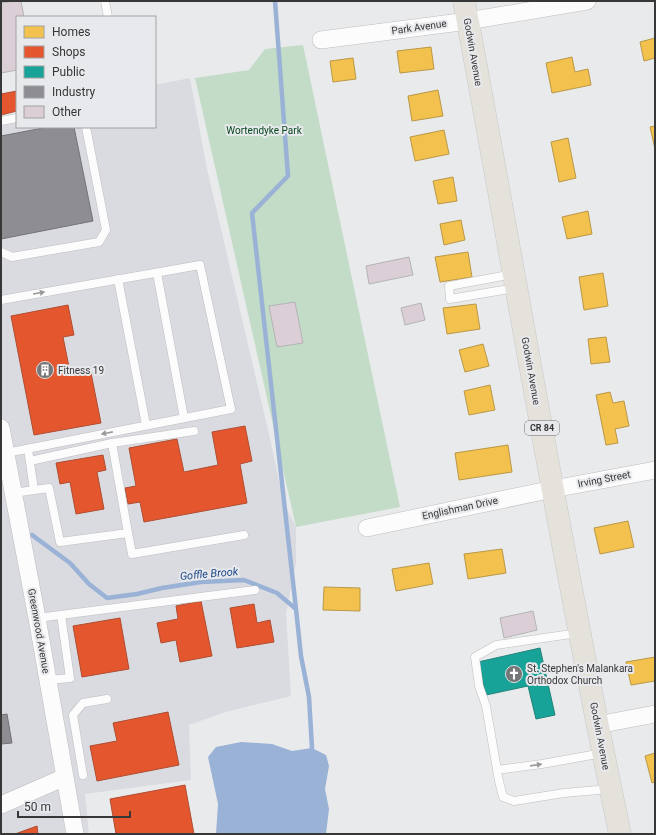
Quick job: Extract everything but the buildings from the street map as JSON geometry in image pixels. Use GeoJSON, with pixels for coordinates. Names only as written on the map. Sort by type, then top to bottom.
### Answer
{"type":"FeatureCollection","features":[{"type":"Feature","properties":{"kind":"main road","name":"Godwin Avenue"},"geometry":{"type":"LineString","coordinates":[[466,11],[553,489],[597,724],[620,834]]}},
{"type":"Feature","properties":{"kind":"street","name":"Park Avenue"},"geometry":{"type":"LineString","coordinates":[[321,40],[466,11],[588,1]]}},
{"type":"Feature","properties":{"kind":"street","name":"Greenwood Avenue"},"geometry":{"type":"LineString","coordinates":[[1,428],[48,680],[69,748],[65,778],[75,834]]}},
{"type":"Feature","properties":{"kind":"street","name":"Irving Street"},"geometry":{"type":"LineString","coordinates":[[553,489],[655,470]]}},
{"type":"Feature","properties":{"kind":"street","name":"Englishman Drive"},"geometry":{"type":"LineString","coordinates":[[367,528],[553,489]]}},
{"type":"Feature","properties":{"kind":"street"},"geometry":{"type":"LineString","coordinates":[[597,724],[655,714]]}},
{"type":"Feature","properties":{"kind":"street"},"geometry":{"type":"LineString","coordinates":[[1,805],[65,778]]}},
{"type":"Feature","properties":{"kind":"lane"},"geometry":{"type":"LineString","coordinates":[[105,1],[108,16]]}},
{"type":"Feature","properties":{"kind":"lane"},"geometry":{"type":"LineString","coordinates":[[1,121],[16,118]]}},
{"type":"Feature","properties":{"kind":"lane"},"geometry":{"type":"LineString","coordinates":[[1,252],[12,257],[99,242],[106,230],[86,128]]}},
{"type":"Feature","properties":{"kind":"lane"},"geometry":{"type":"LineString","coordinates":[[1,300],[200,265],[230,409],[6,453]]}},
{"type":"Feature","properties":{"kind":"lane"},"geometry":{"type":"LineString","coordinates":[[157,273],[184,418]]}},
{"type":"Feature","properties":{"kind":"lane"},"geometry":{"type":"LineString","coordinates":[[118,279],[146,425]]}},
{"type":"Feature","properties":{"kind":"lane"},"geometry":{"type":"LineString","coordinates":[[515,281],[450,299],[449,286],[515,281]]}},
{"type":"Feature","properties":{"kind":"lane"},"geometry":{"type":"LineString","coordinates":[[30,461],[112,443],[194,431]]}},
{"type":"Feature","properties":{"kind":"lane"},"geometry":{"type":"LineString","coordinates":[[112,443],[132,554],[244,535]]}},
{"type":"Feature","properties":{"kind":"lane"},"geometry":{"type":"LineString","coordinates":[[28,449],[34,490]]}},
{"type":"Feature","properties":{"kind":"lane"},"geometry":{"type":"LineString","coordinates":[[13,493],[49,488],[60,542],[128,533]]}},
{"type":"Feature","properties":{"kind":"lane"},"geometry":{"type":"LineString","coordinates":[[37,618],[254,590]]}},
{"type":"Feature","properties":{"kind":"lane"},"geometry":{"type":"LineString","coordinates":[[48,680],[70,678],[61,615]]}},
{"type":"Feature","properties":{"kind":"lane"},"geometry":{"type":"LineString","coordinates":[[580,633],[496,645],[475,657],[479,686],[486,706],[503,797],[514,801],[564,793],[610,789]]}},
{"type":"Feature","properties":{"kind":"lane"},"geometry":{"type":"LineString","coordinates":[[83,775],[69,748],[73,715],[83,703],[107,699]]}},
{"type":"Feature","properties":{"kind":"lane"},"geometry":{"type":"LineString","coordinates":[[497,770],[542,764],[603,753]]}},
{"type":"Feature","properties":{"kind":"shaded area"},"geometry":{"type":"Polygon","coordinates":[[[190,78],[207,169],[284,504],[296,527],[296,563],[286,613],[291,696],[226,712],[189,725],[191,780],[85,794],[89,834],[1,834],[1,119],[16,115],[16,128],[156,128],[156,85],[190,78]]]}},
{"type":"Feature","properties":{"kind":"green space","name":"Wortendyke Park"},"geometry":{"type":"Polygon","coordinates":[[[303,45],[400,507],[296,527],[195,78],[249,70],[265,49],[303,45]]]}},
{"type":"Feature","properties":{"kind":"water"},"geometry":{"type":"Polygon","coordinates":[[[241,742],[272,744],[292,751],[312,748],[326,755],[329,766],[325,789],[329,809],[326,834],[216,834],[218,804],[208,757],[216,747],[241,742]]]}},
{"type":"Feature","properties":{"kind":"waterway"},"geometry":{"type":"LineString","coordinates":[[275,1],[288,176],[252,213],[296,609]]}},
{"type":"Feature","properties":{"kind":"waterway","name":"Goffle Brook"},"geometry":{"type":"LineString","coordinates":[[32,535],[70,563],[89,584],[107,598],[201,582],[244,580],[277,593],[296,609],[301,656],[309,697],[311,753]]}},
{"type":"Feature","properties":{"kind":"place","name":"Fitness 19"},"geometry":{"type":"Point","coordinates":[45,370]}},
{"type":"Feature","properties":{"kind":"place","name":"St. Stephen's Malankara Orthodox Church"},"geometry":{"type":"Point","coordinates":[514,674]}}]}
